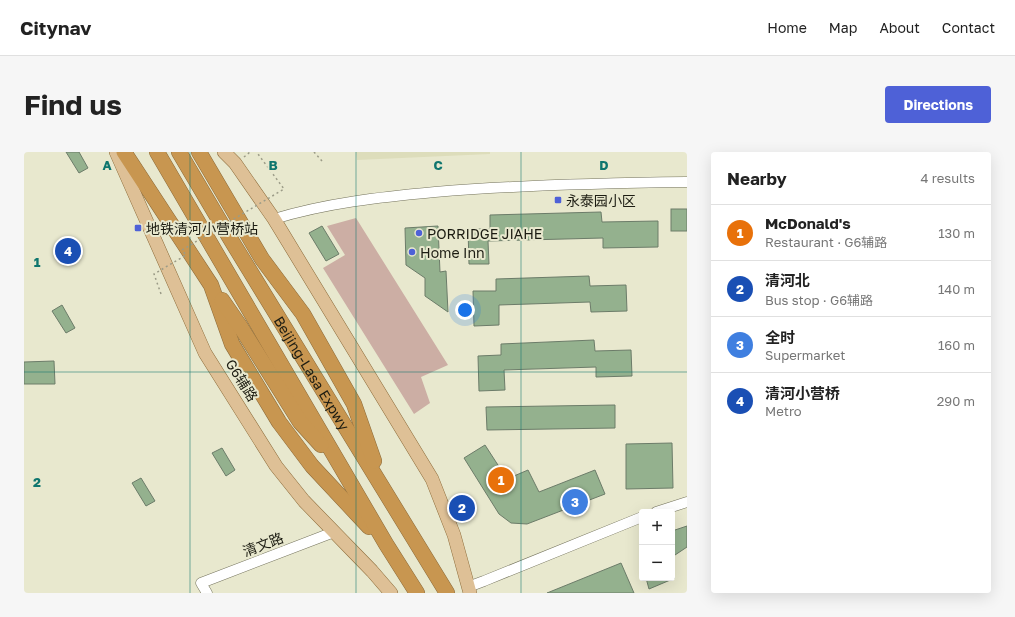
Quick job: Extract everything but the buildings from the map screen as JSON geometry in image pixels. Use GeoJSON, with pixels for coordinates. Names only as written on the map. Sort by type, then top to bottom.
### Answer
{"type":"FeatureCollection","features":[{"type":"Feature","properties":{"kind":"highway"},"geometry":{"type":"LineString","coordinates":[[124,152],[211,285],[240,326],[300,422],[340,466]]}},
{"type":"Feature","properties":{"kind":"highway","name":"Beijing-Lasa Expwy"},"geometry":{"type":"LineString","coordinates":[[157,152],[340,466],[417,593]]}},
{"type":"Feature","properties":{"kind":"highway","name":"Beijing-Lasa Expwy"},"geometry":{"type":"LineString","coordinates":[[179,152],[231,240],[448,593]]}},
{"type":"Feature","properties":{"kind":"highway"},"geometry":{"type":"LineString","coordinates":[[199,152],[262,259],[303,314],[354,404],[384,488]]}},
{"type":"Feature","properties":{"kind":"highway"},"geometry":{"type":"LineString","coordinates":[[211,285],[232,344],[279,422],[312,466],[386,544]]}},
{"type":"Feature","properties":{"kind":"main road","name":"G6辅路"},"geometry":{"type":"LineString","coordinates":[[116,152],[205,352],[276,466],[304,501],[372,571],[391,593]]}},
{"type":"Feature","properties":{"kind":"main road"},"geometry":{"type":"LineString","coordinates":[[224,152],[234,163],[274,219],[432,479],[454,535],[469,590]]}},
{"type":"Feature","properties":{"kind":"street"},"geometry":{"type":"LineString","coordinates":[[274,219],[296,213],[382,197],[494,187],[687,182]]}},
{"type":"Feature","properties":{"kind":"street"},"geometry":{"type":"LineString","coordinates":[[665,509],[687,502]]}},
{"type":"Feature","properties":{"kind":"street"},"geometry":{"type":"LineString","coordinates":[[469,590],[484,581],[639,518]]}},
{"type":"Feature","properties":{"kind":"street","name":"清文路"},"geometry":{"type":"LineString","coordinates":[[207,593],[201,583],[334,532]]}},
{"type":"Feature","properties":{"kind":"path"},"geometry":{"type":"LineString","coordinates":[[314,152],[322,161]]}},
{"type":"Feature","properties":{"kind":"path"},"geometry":{"type":"LineString","coordinates":[[161,294],[154,274],[186,255],[182,250],[284,190],[258,154]]}},
{"type":"Feature","properties":{"kind":"shaded area"},"geometry":{"type":"Polygon","coordinates":[[[356,152],[490,152],[490,154],[357,160],[356,152]]]}},
{"type":"Feature","properties":{"kind":"shaded area"},"geometry":{"type":"Polygon","coordinates":[[[356,218],[448,365],[421,377],[430,403],[414,414],[323,268],[345,255],[327,226],[356,218]]]}},
{"type":"Feature","properties":{"kind":"place","name":"永泰园小区"},"geometry":{"type":"Point","coordinates":[558,200]}},
{"type":"Feature","properties":{"kind":"place","name":"地铁清河小营桥站"},"geometry":{"type":"Point","coordinates":[138,228]}},
{"type":"Feature","properties":{"kind":"place","name":"PORRIDGE JIAHE"},"geometry":{"type":"Point","coordinates":[419,233]}},
{"type":"Feature","properties":{"kind":"place","name":"清河小营桥"},"geometry":{"type":"Point","coordinates":[68,251]}},
{"type":"Feature","properties":{"kind":"place","name":"Home Inn"},"geometry":{"type":"Point","coordinates":[412,252]}},
{"type":"Feature","properties":{"kind":"place","name":"McDonald's"},"geometry":{"type":"Point","coordinates":[501,480]}},
{"type":"Feature","properties":{"kind":"place","name":"全时"},"geometry":{"type":"Point","coordinates":[575,502]}},
{"type":"Feature","properties":{"kind":"place","name":"清河北"},"geometry":{"type":"Point","coordinates":[462,508]}}]}
